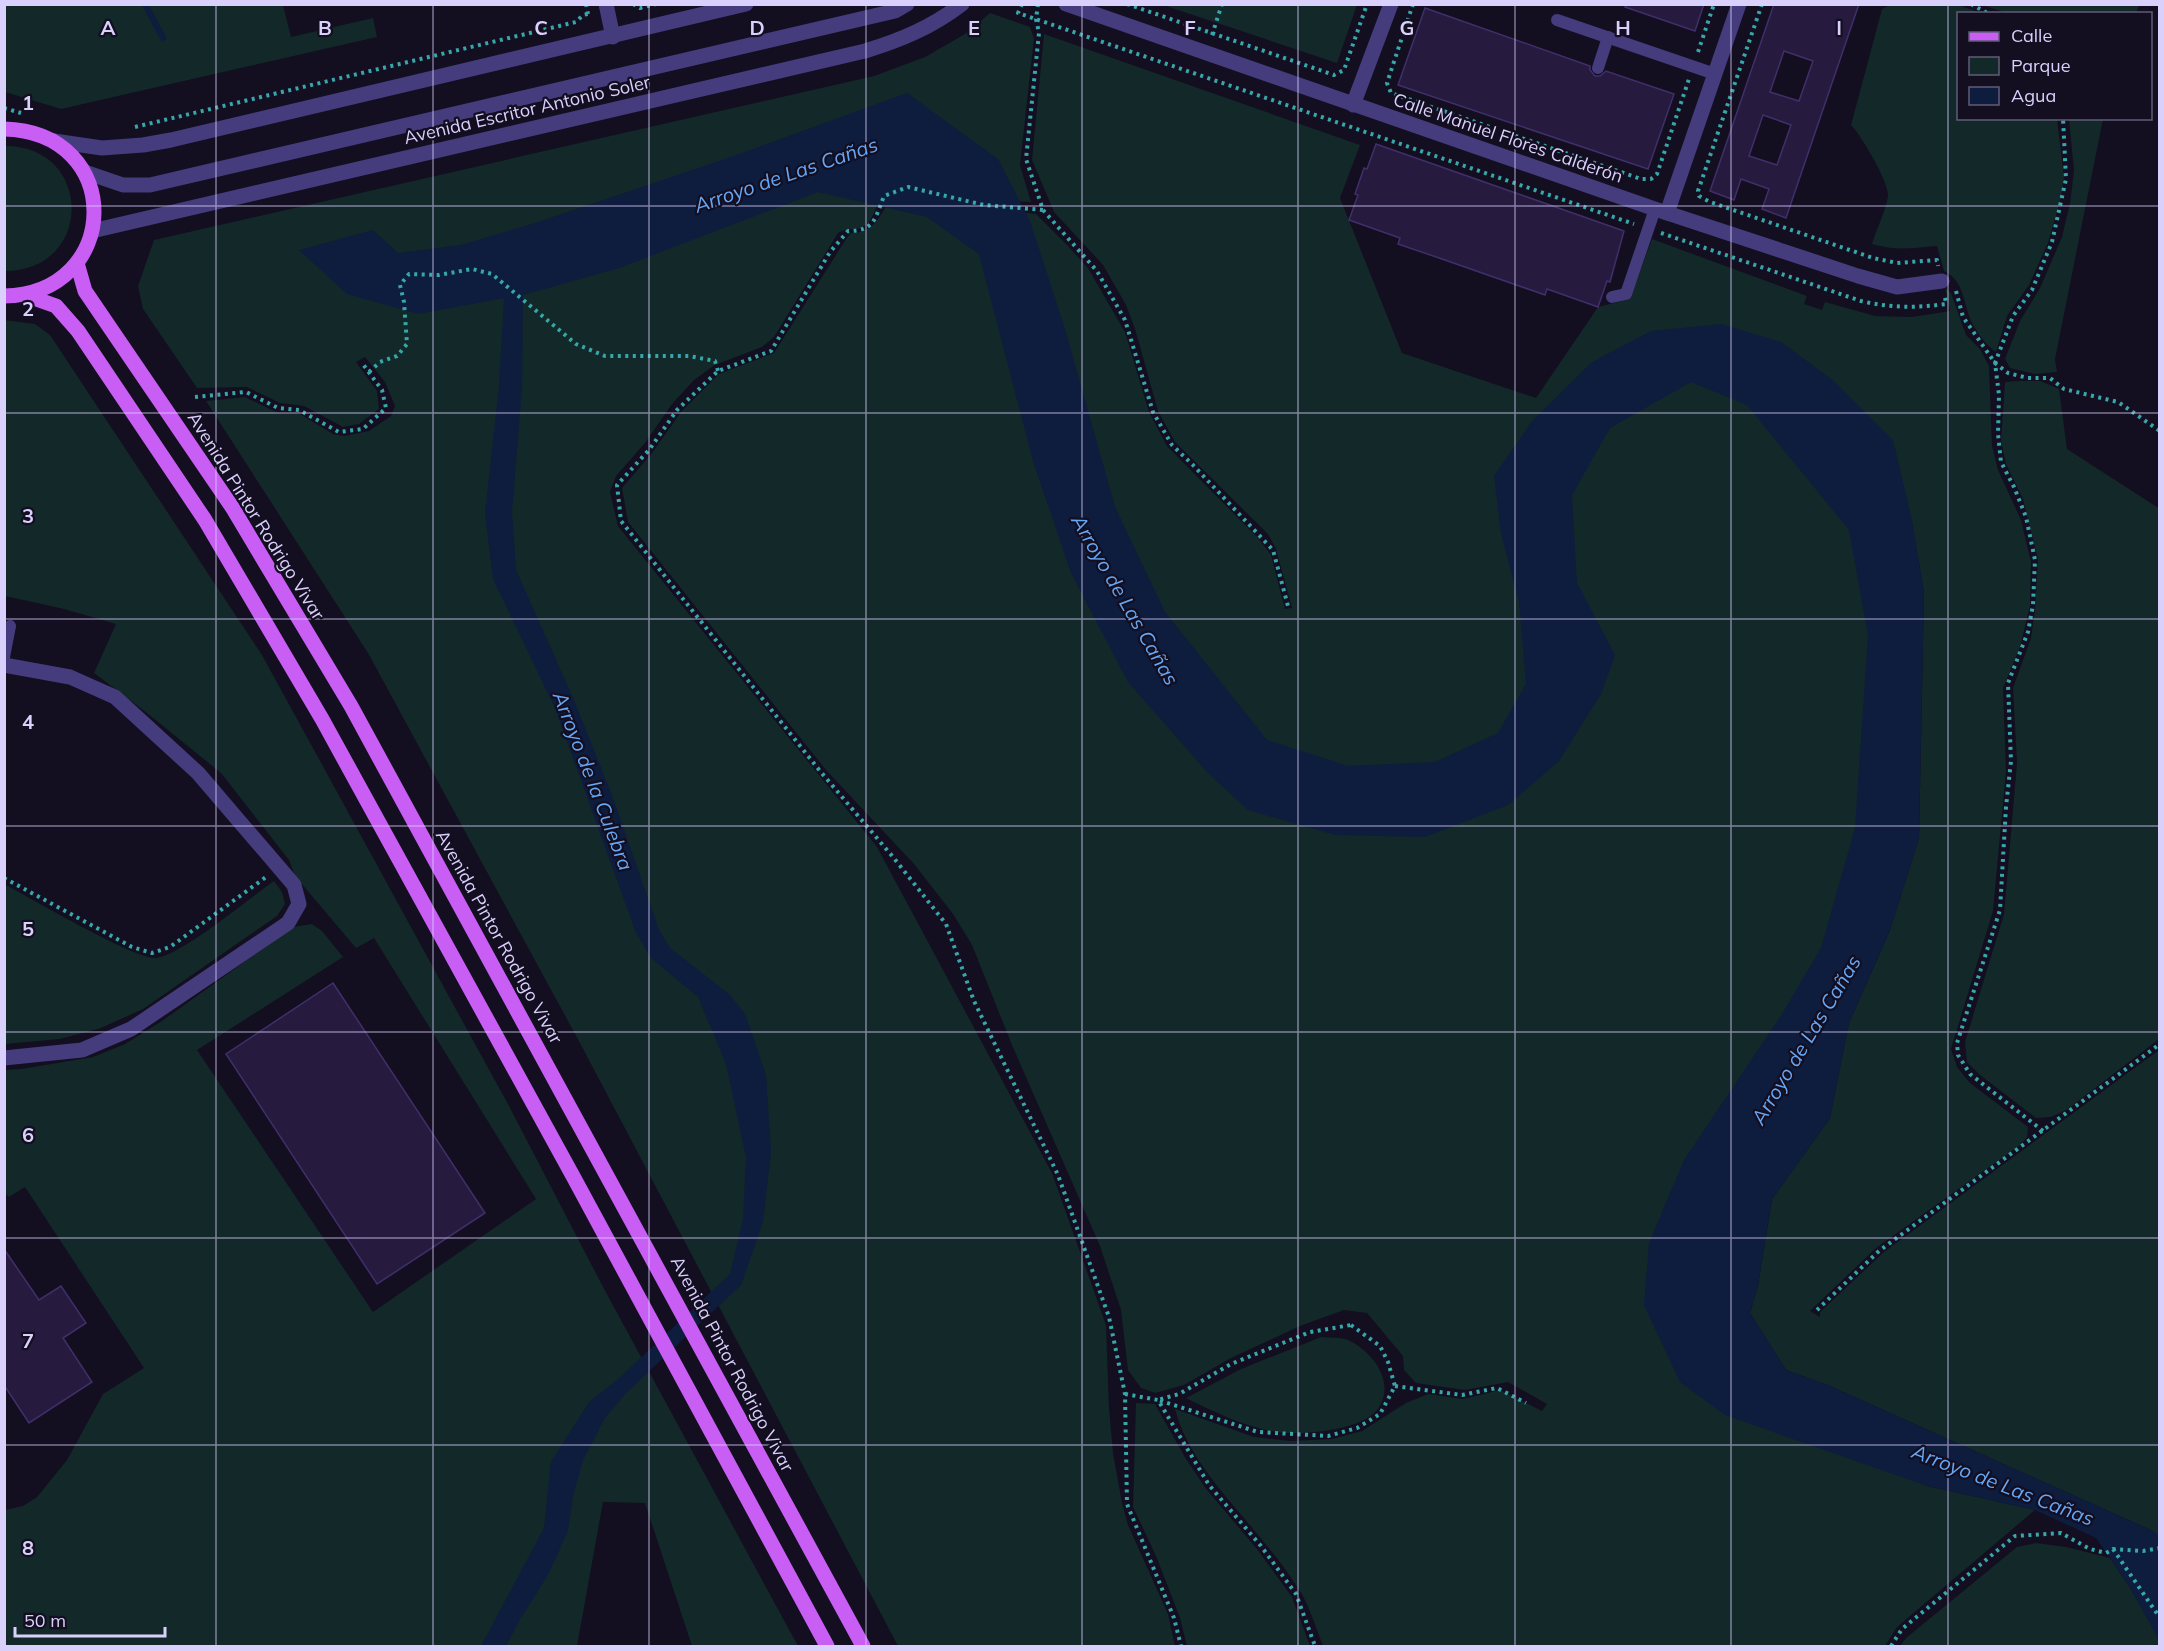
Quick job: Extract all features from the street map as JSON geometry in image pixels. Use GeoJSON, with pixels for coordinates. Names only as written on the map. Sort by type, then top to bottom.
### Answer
{"type":"FeatureCollection","features":[{"type":"Feature","properties":{"kind":"main road"},"geometry":{"type":"LineString","coordinates":[[4,129],[31,132],[54,141],[73,156],[85,172],[92,190],[95,219],[88,247],[77,263],[52,286],[25,296]]}},
{"type":"Feature","properties":{"kind":"main road","name":"Avenida Pintor Rodrigo Vivar"},"geometry":{"type":"LineString","coordinates":[[77,263],[85,291],[232,507],[351,706],[862,1647]]}},
{"type":"Feature","properties":{"kind":"main road"},"geometry":{"type":"LineString","coordinates":[[4,296],[25,296],[56,306],[78,331],[205,520],[322,719],[563,1157],[827,1647]]}},
{"type":"Feature","properties":{"kind":"street"},"geometry":{"type":"LineString","coordinates":[[54,141],[102,148],[152,144],[746,4]]}},
{"type":"Feature","properties":{"kind":"street","name":"Avenida Escritor Antonio Soler"},"geometry":{"type":"LineString","coordinates":[[85,172],[123,185],[150,185],[884,14],[907,4]]}},
{"type":"Feature","properties":{"kind":"street","name":"Avenida Escritor Antonio Soler"},"geometry":{"type":"LineString","coordinates":[[92,231],[865,51],[903,39],[940,21],[962,4]]}},
{"type":"Feature","properties":{"kind":"street","name":"Calle Manuel Flores Calderón"},"geometry":{"type":"LineString","coordinates":[[1066,4],[1661,211],[1858,276],[1897,287],[1942,281]]}},
{"type":"Feature","properties":{"kind":"street"},"geometry":{"type":"LineString","coordinates":[[1353,105],[1391,4]]}},
{"type":"Feature","properties":{"kind":"street"},"geometry":{"type":"LineString","coordinates":[[1661,211],[1715,74],[1739,4]]}},
{"type":"Feature","properties":{"kind":"street"},"geometry":{"type":"LineString","coordinates":[[606,7],[613,37]]}},
{"type":"Feature","properties":{"kind":"street"},"geometry":{"type":"LineString","coordinates":[[4,665],[70,677],[115,697],[198,773],[294,885],[299,904],[288,922],[131,1029],[82,1050],[4,1058]]}},
{"type":"Feature","properties":{"kind":"lane"},"geometry":{"type":"LineString","coordinates":[[1557,20],[1715,74]]}},
{"type":"Feature","properties":{"kind":"lane"},"geometry":{"type":"LineString","coordinates":[[1598,68],[1608,37]]}},
{"type":"Feature","properties":{"kind":"lane"},"geometry":{"type":"LineString","coordinates":[[1612,297],[1626,294],[1648,228],[1661,211]]}},
{"type":"Feature","properties":{"kind":"lane"},"geometry":{"type":"LineString","coordinates":[[4,657],[10,626]]}},
{"type":"Feature","properties":{"kind":"path"},"geometry":{"type":"LineString","coordinates":[[586,4],[588,14]]}},
{"type":"Feature","properties":{"kind":"path"},"geometry":{"type":"LineString","coordinates":[[633,4],[640,8],[656,4]]}},
{"type":"Feature","properties":{"kind":"path"},"geometry":{"type":"LineString","coordinates":[[1022,4],[1018,13],[1850,298],[1876,305],[1911,307],[1946,304],[1937,260],[1914,263],[1884,261],[1710,202],[1699,196],[1698,191],[1762,4]]}},
{"type":"Feature","properties":{"kind":"path"},"geometry":{"type":"LineString","coordinates":[[1038,4],[1036,19],[1039,33],[1026,159],[1042,210],[1097,271],[1125,320],[1153,412],[1172,445],[1274,550],[1288,606]]}},
{"type":"Feature","properties":{"kind":"path"},"geometry":{"type":"LineString","coordinates":[[1127,4],[1326,73],[1338,74],[1344,70],[1367,4]]}},
{"type":"Feature","properties":{"kind":"path"},"geometry":{"type":"LineString","coordinates":[[1206,52],[1222,4]]}},
{"type":"Feature","properties":{"kind":"path"},"geometry":{"type":"LineString","coordinates":[[1413,4],[1387,83],[1390,93],[1641,179],[1651,179],[1657,174],[1714,4]]}},
{"type":"Feature","properties":{"kind":"path"},"geometry":{"type":"LineString","coordinates":[[1971,4],[1985,12]]}},
{"type":"Feature","properties":{"kind":"path"},"geometry":{"type":"LineString","coordinates":[[128,128],[576,22],[583,15],[606,7]]}},
{"type":"Feature","properties":{"kind":"path"},"geometry":{"type":"LineString","coordinates":[[2043,1131],[1970,1074],[1958,1055],[1957,1043],[2000,910],[2011,761],[2008,683],[2028,632],[2033,605],[2035,560],[2026,517],[2001,462],[1995,363],[2013,316],[2032,290],[2052,242],[2066,179],[2063,120]]}},
{"type":"Feature","properties":{"kind":"path"},"geometry":{"type":"LineString","coordinates":[[1042,210],[984,205],[908,187],[884,196],[876,217],[868,227],[862,231],[848,231],[830,252],[771,351],[718,371],[677,410],[649,450],[617,485],[621,521],[820,771],[946,924],[974,1001],[1058,1175],[1109,1317],[1125,1394],[1127,1504],[1174,1618],[1181,1647]]}},
{"type":"Feature","properties":{"kind":"path"},"geometry":{"type":"LineString","coordinates":[[369,372],[380,362],[397,356],[407,344],[404,302],[400,285],[409,274],[439,275],[472,269],[492,274],[576,344],[605,356],[689,356],[715,361],[718,371]]}},
{"type":"Feature","properties":{"kind":"path"},"geometry":{"type":"LineString","coordinates":[[1942,281],[1955,290],[1963,317],[1995,363],[2008,373],[2028,378],[2050,378],[2064,389],[2118,402],[2160,431]]}},
{"type":"Feature","properties":{"kind":"path"},"geometry":{"type":"LineString","coordinates":[[195,397],[246,392],[278,408],[299,410],[339,432],[363,429],[387,408],[382,390],[362,363]]}},
{"type":"Feature","properties":{"kind":"path"},"geometry":{"type":"LineString","coordinates":[[4,878],[132,947],[152,953],[170,947],[279,868]]}},
{"type":"Feature","properties":{"kind":"path"},"geometry":{"type":"LineString","coordinates":[[1817,1310],[1879,1251],[2160,1044]]}},
{"type":"Feature","properties":{"kind":"path"},"geometry":{"type":"LineString","coordinates":[[1125,1394],[1158,1400],[1258,1432],[1328,1436],[1357,1428],[1380,1414],[1395,1386],[1388,1362],[1380,1346],[1351,1325],[1310,1332],[1231,1364],[1179,1394],[1158,1400]]}},
{"type":"Feature","properties":{"kind":"path"},"geometry":{"type":"LineString","coordinates":[[1395,1386],[1462,1395],[1497,1388],[1526,1403]]}},
{"type":"Feature","properties":{"kind":"path"},"geometry":{"type":"LineString","coordinates":[[1158,1400],[1209,1485],[1261,1546],[1296,1594],[1315,1647]]}},
{"type":"Feature","properties":{"kind":"path"},"geometry":{"type":"LineString","coordinates":[[1891,1647],[1902,1629],[2015,1536],[2061,1533],[2090,1549],[2106,1553],[2112,1549],[2143,1551],[2160,1548]]}},
{"type":"Feature","properties":{"kind":"path"},"geometry":{"type":"LineString","coordinates":[[2112,1549],[2160,1618]]}},
{"type":"Feature","properties":{"kind":"green space"},"geometry":{"type":"Polygon","coordinates":[[[5,4],[283,5],[291,37],[373,18],[377,37],[61,109],[5,92],[5,4]]]}},
{"type":"Feature","properties":{"kind":"green space"},"geometry":{"type":"Polygon","coordinates":[[[1357,4],[1337,63],[1163,5],[1357,4]]]}},
{"type":"Feature","properties":{"kind":"green space"},"geometry":{"type":"Polygon","coordinates":[[[1890,5],[1958,5],[1978,12],[1957,12],[1957,120],[2057,120],[2064,177],[2061,197],[2048,243],[2029,285],[2007,316],[1996,352],[1982,339],[1972,323],[1960,287],[1951,275],[1944,271],[1937,246],[1897,248],[1872,244],[1886,206],[1887,188],[1873,158],[1851,125],[1882,9],[1890,5]]]}},
{"type":"Feature","properties":{"kind":"green space"},"geometry":{"type":"Polygon","coordinates":[[[1982,5],[2139,5],[2137,12],[2004,12],[1982,5]]]}},
{"type":"Feature","properties":{"kind":"green space"},"geometry":{"type":"Polygon","coordinates":[[[990,13],[1030,27],[1034,38],[1020,165],[1031,202],[880,197],[873,215],[865,225],[838,233],[774,337],[762,347],[715,365],[694,380],[672,404],[645,443],[616,476],[610,492],[618,526],[877,847],[1052,1173],[1106,1325],[1113,1453],[1122,1503],[1128,1525],[1168,1614],[1175,1646],[898,1646],[581,1045],[368,653],[206,401],[245,397],[278,413],[300,414],[333,434],[344,436],[369,431],[391,416],[395,406],[385,382],[365,357],[356,362],[377,391],[379,409],[359,424],[343,427],[304,406],[280,403],[247,387],[197,388],[143,309],[138,286],[154,240],[874,76],[925,57],[965,34],[990,13]]]}},
{"type":"Feature","properties":{"kind":"green space"},"geometry":{"type":"Polygon","coordinates":[[[1044,34],[1360,145],[1340,198],[1402,353],[1536,398],[1598,307],[1630,299],[1652,239],[1807,296],[1804,304],[1822,310],[1825,302],[1875,316],[1912,317],[1950,311],[1945,288],[1951,293],[1966,335],[1980,349],[1989,366],[1992,446],[1998,470],[2021,520],[2031,562],[2030,606],[2020,647],[2003,688],[2006,771],[1993,911],[1951,1049],[1957,1067],[1970,1083],[2028,1127],[2027,1137],[2020,1145],[1876,1248],[1810,1311],[1820,1317],[1820,1312],[1884,1252],[2159,1050],[2159,1537],[2155,1532],[1830,1386],[1786,1370],[1750,1313],[1758,1285],[1772,1199],[1830,1118],[1849,1023],[1890,930],[1919,838],[1924,593],[1912,522],[1889,866],[1644,1305],[1927,1486],[2035,1510],[1897,1627],[1885,1646],[1323,1646],[1300,1591],[1276,1557],[1201,1464],[1181,1428],[1175,1409],[1254,1437],[1290,1441],[1332,1439],[1362,1431],[1406,1403],[1428,1394],[1463,1399],[1500,1390],[1542,1411],[1547,1404],[1508,1382],[1465,1390],[1416,1383],[1404,1370],[1403,1356],[1367,1313],[1344,1310],[1300,1326],[1231,1358],[1184,1385],[1155,1393],[1141,1388],[1128,1370],[1121,1310],[1100,1246],[1012,1045],[972,945],[953,914],[914,864],[826,770],[628,522],[622,488],[652,453],[681,412],[719,374],[774,353],[846,239],[851,233],[866,230],[872,226],[881,216],[892,196],[1036,214],[1088,268],[1125,332],[1149,412],[1167,446],[1259,539],[1271,555],[1285,609],[1292,608],[1276,549],[1268,534],[1175,442],[1158,411],[1126,305],[1103,265],[1054,212],[1032,160],[1044,34]]]}},
{"type":"Feature","properties":{"kind":"green space"},"geometry":{"type":"Polygon","coordinates":[[[2069,120],[2103,120],[2055,359],[2057,372],[2035,374],[2010,368],[2005,359],[2020,321],[2040,288],[2062,237],[2074,171],[2069,120]]]}},
{"type":"Feature","properties":{"kind":"green space"},"geometry":{"type":"Polygon","coordinates":[[[4,146],[34,151],[55,165],[67,185],[72,208],[68,231],[55,251],[34,266],[5,271],[4,146]]]}},
{"type":"Feature","properties":{"kind":"green space"},"geometry":{"type":"Polygon","coordinates":[[[4,320],[35,324],[50,335],[262,655],[509,1106],[602,1285],[798,1646],[692,1646],[645,1503],[603,1502],[577,1646],[5,1646],[5,1510],[23,1506],[37,1497],[67,1460],[103,1394],[144,1368],[25,1187],[9,1197],[5,1194],[4,1070],[93,1057],[125,1044],[162,1021],[293,927],[312,924],[322,931],[343,957],[197,1050],[373,1312],[536,1199],[374,938],[356,948],[295,876],[289,860],[221,773],[94,673],[116,624],[64,609],[5,596],[4,320]]]}},
{"type":"Feature","properties":{"kind":"green space"},"geometry":{"type":"Polygon","coordinates":[[[2040,381],[2059,389],[2067,449],[2160,509],[2159,1039],[2068,1109],[2051,1117],[2036,1118],[1980,1075],[1967,1062],[1965,1042],[2004,914],[2017,763],[2013,688],[2031,638],[2035,610],[2038,559],[2023,499],[2006,464],[2001,441],[2005,382],[2040,381]]]}},
{"type":"Feature","properties":{"kind":"green space"},"geometry":{"type":"Polygon","coordinates":[[[274,881],[282,892],[285,904],[277,916],[143,1009],[101,1028],[60,1039],[5,1044],[5,886],[107,940],[145,956],[156,958],[167,955],[198,937],[274,881]]]}},
{"type":"Feature","properties":{"kind":"green space"},"geometry":{"type":"Polygon","coordinates":[[[1321,1337],[1348,1340],[1358,1345],[1380,1370],[1385,1390],[1383,1400],[1369,1417],[1334,1429],[1285,1433],[1234,1420],[1186,1398],[1241,1369],[1321,1337]]]}},
{"type":"Feature","properties":{"kind":"green space"},"geometry":{"type":"Polygon","coordinates":[[[1136,1403],[1155,1404],[1186,1459],[1207,1490],[1257,1549],[1292,1597],[1310,1646],[1187,1646],[1180,1618],[1156,1556],[1133,1507],[1136,1403]]]}},
{"type":"Feature","properties":{"kind":"green space"},"geometry":{"type":"Polygon","coordinates":[[[2036,1543],[2066,1547],[2110,1558],[2160,1640],[2159,1646],[1900,1646],[1906,1638],[2017,1547],[2036,1543]]]}},
{"type":"Feature","properties":{"kind":"water","name":"Arroyo de la Culebra"},"geometry":{"type":"Polygon","coordinates":[[[907,93],[998,159],[1030,221],[1065,329],[1115,507],[1165,612],[1267,740],[1348,766],[1435,762],[1498,733],[1526,684],[1519,602],[1501,533],[1494,476],[1532,421],[1592,362],[1651,331],[1721,324],[1781,342],[1834,381],[1893,440],[1912,520],[1924,593],[1919,838],[1890,930],[1849,1023],[1830,1118],[1772,1199],[1758,1285],[1750,1313],[1786,1370],[1830,1386],[2155,1532],[2160,1537],[2159,1640],[2131,1589],[2096,1538],[2035,1510],[1927,1486],[1725,1415],[1680,1382],[1644,1305],[1649,1243],[1684,1160],[1782,1014],[1821,948],[1855,828],[1868,636],[1849,530],[1747,405],[1691,382],[1610,428],[1572,495],[1577,583],[1615,655],[1601,694],[1559,761],[1508,805],[1425,837],[1335,835],[1248,810],[1208,773],[1128,682],[1071,573],[1033,461],[979,254],[927,217],[818,192],[619,268],[523,295],[522,388],[512,512],[516,570],[574,700],[612,795],[659,930],[670,948],[730,995],[745,1014],[766,1075],[771,1152],[763,1222],[741,1285],[627,1392],[605,1418],[583,1460],[573,1496],[568,1531],[548,1575],[506,1646],[481,1646],[544,1528],[551,1462],[589,1402],[616,1381],[730,1274],[743,1219],[746,1157],[726,1064],[698,997],[651,958],[636,933],[555,708],[493,579],[485,513],[499,387],[504,298],[418,314],[347,294],[299,250],[373,230],[398,253],[461,245],[532,224],[731,157],[907,93]]]}},
{"type":"Feature","properties":{"kind":"building"},"geometry":{"type":"Polygon","coordinates":[[[1626,4],[1704,4],[1695,31],[1625,7],[1626,4]]]}},
{"type":"Feature","properties":{"kind":"building"},"geometry":{"type":"Polygon","coordinates":[[[1774,4],[1859,4],[1786,218],[1762,209],[1769,189],[1741,179],[1734,200],[1710,191],[1774,4]],[[1784,51],[1770,92],[1799,101],[1813,61],[1784,51]],[[1763,115],[1749,156],[1777,165],[1791,125],[1763,115]]]}},
{"type":"Feature","properties":{"kind":"building"},"geometry":{"type":"Polygon","coordinates":[[[1425,8],[1590,66],[1595,76],[1600,76],[1606,71],[1674,94],[1648,169],[1398,85],[1425,8]]]}},
{"type":"Feature","properties":{"kind":"building"},"geometry":{"type":"Polygon","coordinates":[[[1376,144],[1624,231],[1610,282],[1607,281],[1598,307],[1547,289],[1545,295],[1398,244],[1400,238],[1349,220],[1364,168],[1367,169],[1376,144]]]}},
{"type":"Feature","properties":{"kind":"building"},"geometry":{"type":"Polygon","coordinates":[[[333,983],[485,1213],[377,1284],[226,1054],[333,983]]]}},
{"type":"Feature","properties":{"kind":"building"},"geometry":{"type":"Polygon","coordinates":[[[4,1249],[39,1300],[61,1286],[86,1323],[63,1338],[92,1382],[29,1423],[4,1385],[4,1249]]]}},
{"type":"Feature","properties":{"kind":"waterway","name":"Arroyo de Las Cañas"},"geometry":{"type":"LineString","coordinates":[[145,4],[163,38]]}}]}
